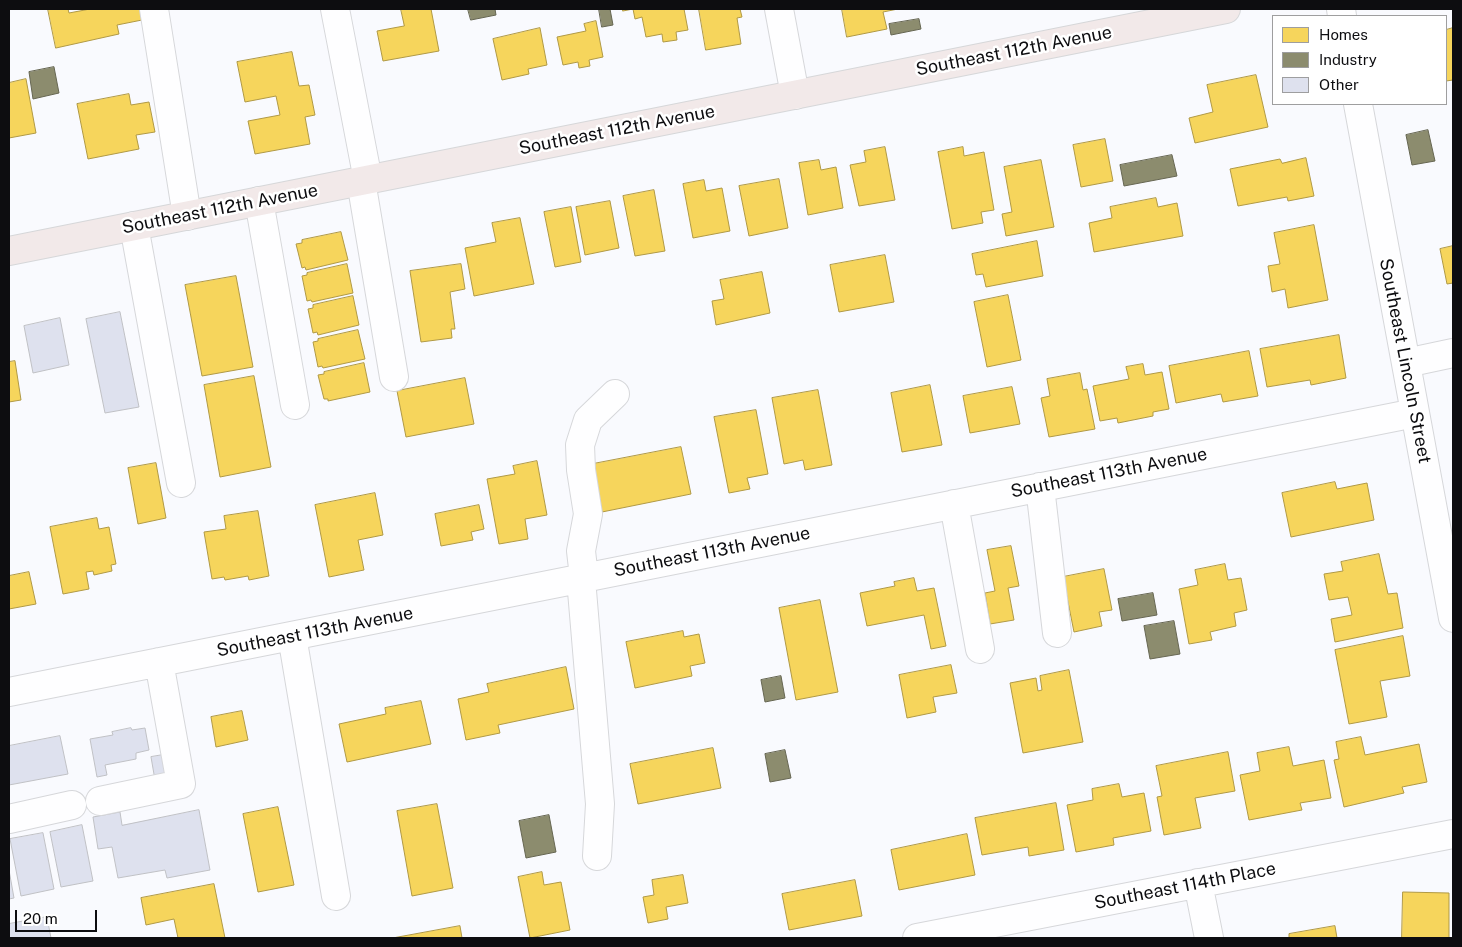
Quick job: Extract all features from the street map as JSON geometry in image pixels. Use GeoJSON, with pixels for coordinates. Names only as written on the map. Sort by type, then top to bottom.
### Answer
{"type":"FeatureCollection","features":[{"type":"Feature","properties":{"kind":"main road","name":"Southeast 112th Avenue"},"geometry":{"type":"LineString","coordinates":[[9,251],[1226,9]]}},
{"type":"Feature","properties":{"kind":"street"},"geometry":{"type":"LineString","coordinates":[[154,9],[187,216]]}},
{"type":"Feature","properties":{"kind":"street"},"geometry":{"type":"LineString","coordinates":[[335,9],[364,180],[394,377]]}},
{"type":"Feature","properties":{"kind":"street"},"geometry":{"type":"LineString","coordinates":[[779,9],[795,95]]}},
{"type":"Feature","properties":{"kind":"street","name":"Southeast Lincoln Street"},"geometry":{"type":"LineString","coordinates":[[1358,105],[1453,618]]}},
{"type":"Feature","properties":{"kind":"street"},"geometry":{"type":"LineString","coordinates":[[259,201],[295,406]]}},
{"type":"Feature","properties":{"kind":"street"},"geometry":{"type":"LineString","coordinates":[[134,226],[181,483]]}},
{"type":"Feature","properties":{"kind":"street"},"geometry":{"type":"LineString","coordinates":[[1406,363],[1453,354]]}},
{"type":"Feature","properties":{"kind":"street"},"geometry":{"type":"LineString","coordinates":[[597,856],[600,804],[582,578],[581,551],[588,514],[581,470],[580,445],[588,420],[615,394]]}},
{"type":"Feature","properties":{"kind":"street","name":"Southeast 113th Avenue"},"geometry":{"type":"LineString","coordinates":[[9,692],[1415,413]]}},
{"type":"Feature","properties":{"kind":"street"},"geometry":{"type":"LineString","coordinates":[[1040,487],[1057,633]]}},
{"type":"Feature","properties":{"kind":"street"},"geometry":{"type":"LineString","coordinates":[[954,504],[980,649]]}},
{"type":"Feature","properties":{"kind":"street"},"geometry":{"type":"LineString","coordinates":[[292,636],[336,896]]}},
{"type":"Feature","properties":{"kind":"street"},"geometry":{"type":"LineString","coordinates":[[100,801],[181,784],[159,662]]}},
{"type":"Feature","properties":{"kind":"street"},"geometry":{"type":"LineString","coordinates":[[9,819],[72,805]]}},
{"type":"Feature","properties":{"kind":"street","name":"Southeast 114th Place"},"geometry":{"type":"LineString","coordinates":[[917,938],[1453,834]]}},
{"type":"Feature","properties":{"kind":"street"},"geometry":{"type":"LineString","coordinates":[[1198,883],[1209,938]]}},
{"type":"Feature","properties":{"kind":"building: Homes"},"geometry":{"type":"Polygon","coordinates":[[[48,9],[68,9],[69,13],[90,9],[144,9],[147,19],[117,25],[119,34],[56,48],[48,9]]]}},
{"type":"Feature","properties":{"kind":"building: Homes"},"geometry":{"type":"Polygon","coordinates":[[[401,9],[431,9],[439,51],[383,61],[377,31],[404,26],[401,9]]]}},
{"type":"Feature","properties":{"kind":"building: Homes"},"geometry":{"type":"Polygon","coordinates":[[[633,9],[684,9],[688,30],[676,32],[677,40],[663,42],[662,34],[646,37],[642,17],[635,19],[633,9]]]}},
{"type":"Feature","properties":{"kind":"building: Homes"},"geometry":{"type":"Polygon","coordinates":[[[699,9],[740,9],[742,17],[737,18],[741,44],[706,50],[699,9]]]}},
{"type":"Feature","properties":{"kind":"building: Homes"},"geometry":{"type":"Polygon","coordinates":[[[842,9],[898,9],[883,12],[887,29],[847,37],[842,9]]]}},
{"type":"Feature","properties":{"kind":"building: Homes"},"geometry":{"type":"Polygon","coordinates":[[[596,21],[603,57],[589,60],[590,66],[579,68],[578,62],[563,65],[557,37],[586,31],[584,24],[596,21]]]}},
{"type":"Feature","properties":{"kind":"building: Homes"},"geometry":{"type":"Polygon","coordinates":[[[540,28],[547,65],[528,69],[529,74],[502,80],[493,39],[540,28]]]}},
{"type":"Feature","properties":{"kind":"building: Homes"},"geometry":{"type":"Polygon","coordinates":[[[1453,28],[1453,80],[1447,81],[1447,30],[1453,28]]]}},
{"type":"Feature","properties":{"kind":"building: Homes"},"geometry":{"type":"Polygon","coordinates":[[[292,52],[299,86],[309,85],[315,115],[305,117],[310,144],[255,154],[248,121],[280,115],[276,96],[245,102],[237,62],[292,52]]]}},
{"type":"Feature","properties":{"kind":"building: Homes"},"geometry":{"type":"Polygon","coordinates":[[[1256,75],[1268,127],[1195,143],[1189,118],[1213,112],[1207,85],[1256,75]]]}},
{"type":"Feature","properties":{"kind":"building: Homes"},"geometry":{"type":"Polygon","coordinates":[[[26,79],[36,133],[9,138],[9,83],[26,79]]]}},
{"type":"Feature","properties":{"kind":"building: Homes"},"geometry":{"type":"Polygon","coordinates":[[[129,94],[131,105],[149,102],[155,132],[136,135],[139,149],[88,159],[77,104],[129,94]]]}},
{"type":"Feature","properties":{"kind":"building: Homes"},"geometry":{"type":"Polygon","coordinates":[[[1105,139],[1113,181],[1081,187],[1073,145],[1105,139]]]}},
{"type":"Feature","properties":{"kind":"building: Homes"},"geometry":{"type":"Polygon","coordinates":[[[885,147],[895,200],[859,206],[850,165],[866,162],[864,151],[885,147]]]}},
{"type":"Feature","properties":{"kind":"building: Homes"},"geometry":{"type":"Polygon","coordinates":[[[963,147],[964,156],[984,152],[994,210],[981,212],[983,223],[952,229],[938,152],[963,147]]]}},
{"type":"Feature","properties":{"kind":"building: Homes"},"geometry":{"type":"Polygon","coordinates":[[[1306,158],[1314,196],[1288,201],[1287,197],[1238,206],[1230,169],[1280,159],[1282,163],[1306,158]]]}},
{"type":"Feature","properties":{"kind":"building: Homes"},"geometry":{"type":"Polygon","coordinates":[[[819,160],[821,170],[836,167],[843,208],[808,215],[799,163],[819,160]]]}},
{"type":"Feature","properties":{"kind":"building: Homes"},"geometry":{"type":"Polygon","coordinates":[[[1041,160],[1054,227],[1006,236],[1002,214],[1012,212],[1004,167],[1041,160]]]}},
{"type":"Feature","properties":{"kind":"building: Homes"},"geometry":{"type":"Polygon","coordinates":[[[779,179],[788,228],[749,236],[739,186],[779,179]]]}},
{"type":"Feature","properties":{"kind":"building: Homes"},"geometry":{"type":"Polygon","coordinates":[[[704,180],[706,191],[722,188],[730,231],[693,238],[683,184],[704,180]]]}},
{"type":"Feature","properties":{"kind":"building: Homes"},"geometry":{"type":"Polygon","coordinates":[[[654,190],[665,251],[635,256],[623,196],[654,190]]]}},
{"type":"Feature","properties":{"kind":"building: Homes"},"geometry":{"type":"Polygon","coordinates":[[[1156,198],[1158,207],[1177,203],[1183,236],[1094,252],[1089,223],[1112,218],[1110,207],[1156,198]]]}},
{"type":"Feature","properties":{"kind":"building: Homes"},"geometry":{"type":"Polygon","coordinates":[[[610,201],[619,248],[585,255],[576,207],[610,201]]]}},
{"type":"Feature","properties":{"kind":"building: Homes"},"geometry":{"type":"Polygon","coordinates":[[[571,207],[581,262],[555,267],[544,212],[571,207]]]}},
{"type":"Feature","properties":{"kind":"building: Homes"},"geometry":{"type":"Polygon","coordinates":[[[520,218],[534,284],[474,296],[465,248],[496,242],[492,223],[520,218]]]}},
{"type":"Feature","properties":{"kind":"building: Homes"},"geometry":{"type":"Polygon","coordinates":[[[1314,225],[1328,300],[1288,308],[1285,289],[1272,292],[1268,266],[1280,264],[1274,233],[1314,225]]]}},
{"type":"Feature","properties":{"kind":"building: Homes"},"geometry":{"type":"Polygon","coordinates":[[[341,232],[348,260],[306,270],[305,267],[302,268],[296,244],[302,243],[302,240],[341,232]]]}},
{"type":"Feature","properties":{"kind":"building: Homes"},"geometry":{"type":"Polygon","coordinates":[[[1037,241],[1043,276],[986,287],[983,274],[976,275],[972,254],[1037,241]]]}},
{"type":"Feature","properties":{"kind":"building: Homes"},"geometry":{"type":"Polygon","coordinates":[[[1453,246],[1453,283],[1447,284],[1440,249],[1453,246]]]}},
{"type":"Feature","properties":{"kind":"building: Homes"},"geometry":{"type":"Polygon","coordinates":[[[885,255],[894,302],[839,312],[830,265],[885,255]]]}},
{"type":"Feature","properties":{"kind":"building: Homes"},"geometry":{"type":"Polygon","coordinates":[[[347,264],[353,293],[312,302],[311,300],[307,301],[302,276],[307,275],[307,273],[347,264]]]}},
{"type":"Feature","properties":{"kind":"building: Homes"},"geometry":{"type":"Polygon","coordinates":[[[461,264],[465,289],[450,292],[455,329],[451,329],[452,338],[421,342],[410,271],[461,264]]]}},
{"type":"Feature","properties":{"kind":"building: Homes"},"geometry":{"type":"Polygon","coordinates":[[[762,272],[770,313],[716,325],[712,301],[724,299],[720,280],[762,272]]]}},
{"type":"Feature","properties":{"kind":"building: Homes"},"geometry":{"type":"Polygon","coordinates":[[[236,276],[253,367],[202,376],[185,285],[236,276]]]}},
{"type":"Feature","properties":{"kind":"building: Homes"},"geometry":{"type":"Polygon","coordinates":[[[1008,295],[1021,360],[987,367],[974,302],[1008,295]]]}},
{"type":"Feature","properties":{"kind":"building: Homes"},"geometry":{"type":"Polygon","coordinates":[[[353,296],[359,325],[318,335],[317,332],[313,333],[308,309],[313,308],[313,305],[353,296]]]}},
{"type":"Feature","properties":{"kind":"building: Homes"},"geometry":{"type":"Polygon","coordinates":[[[358,330],[365,359],[323,368],[322,366],[318,367],[313,342],[318,341],[318,339],[358,330]]]}},
{"type":"Feature","properties":{"kind":"building: Homes"},"geometry":{"type":"Polygon","coordinates":[[[1339,335],[1346,378],[1311,385],[1310,380],[1267,387],[1260,349],[1339,335]]]}},
{"type":"Feature","properties":{"kind":"building: Homes"},"geometry":{"type":"Polygon","coordinates":[[[1249,351],[1258,396],[1223,402],[1221,394],[1176,403],[1169,366],[1249,351]]]}},
{"type":"Feature","properties":{"kind":"building: Homes"},"geometry":{"type":"Polygon","coordinates":[[[15,361],[21,400],[9,402],[9,362],[15,361]]]}},
{"type":"Feature","properties":{"kind":"building: Homes"},"geometry":{"type":"Polygon","coordinates":[[[364,363],[370,392],[328,401],[328,399],[324,399],[318,375],[364,363]]]}},
{"type":"Feature","properties":{"kind":"building: Homes"},"geometry":{"type":"Polygon","coordinates":[[[1143,364],[1145,375],[1162,372],[1169,409],[1153,412],[1153,416],[1118,423],[1117,418],[1100,421],[1093,386],[1129,379],[1126,367],[1143,364]]]}},
{"type":"Feature","properties":{"kind":"building: Homes"},"geometry":{"type":"Polygon","coordinates":[[[1080,373],[1083,390],[1087,389],[1095,429],[1049,437],[1041,398],[1050,396],[1047,379],[1080,373]]]}},
{"type":"Feature","properties":{"kind":"building: Homes"},"geometry":{"type":"Polygon","coordinates":[[[254,376],[271,467],[220,477],[204,385],[254,376]]]}},
{"type":"Feature","properties":{"kind":"building: Homes"},"geometry":{"type":"Polygon","coordinates":[[[465,378],[474,424],[406,437],[397,391],[465,378]]]}},
{"type":"Feature","properties":{"kind":"building: Homes"},"geometry":{"type":"Polygon","coordinates":[[[930,385],[942,445],[902,452],[891,393],[930,385]]]}},
{"type":"Feature","properties":{"kind":"building: Homes"},"geometry":{"type":"Polygon","coordinates":[[[1012,387],[1020,424],[970,433],[963,396],[1012,387]]]}},
{"type":"Feature","properties":{"kind":"building: Homes"},"geometry":{"type":"Polygon","coordinates":[[[818,390],[832,465],[805,470],[803,460],[784,464],[772,398],[818,390]]]}},
{"type":"Feature","properties":{"kind":"building: Homes"},"geometry":{"type":"Polygon","coordinates":[[[756,410],[768,474],[747,478],[750,489],[729,493],[714,417],[756,410]]]}},
{"type":"Feature","properties":{"kind":"building: Homes"},"geometry":{"type":"Polygon","coordinates":[[[681,447],[691,494],[602,512],[593,464],[681,447]]]}},
{"type":"Feature","properties":{"kind":"building: Homes"},"geometry":{"type":"Polygon","coordinates":[[[537,461],[547,515],[525,519],[528,539],[499,544],[487,479],[515,474],[513,466],[537,461]]]}},
{"type":"Feature","properties":{"kind":"building: Homes"},"geometry":{"type":"Polygon","coordinates":[[[156,463],[166,518],[138,524],[128,468],[156,463]]]}},
{"type":"Feature","properties":{"kind":"building: Homes"},"geometry":{"type":"Polygon","coordinates":[[[1335,482],[1337,489],[1367,483],[1374,520],[1291,537],[1282,493],[1335,482]]]}},
{"type":"Feature","properties":{"kind":"building: Homes"},"geometry":{"type":"Polygon","coordinates":[[[375,493],[383,535],[358,540],[364,570],[329,577],[315,505],[375,493]]]}},
{"type":"Feature","properties":{"kind":"building: Homes"},"geometry":{"type":"Polygon","coordinates":[[[479,505],[484,529],[471,532],[473,540],[441,546],[435,514],[479,505]]]}},
{"type":"Feature","properties":{"kind":"building: Homes"},"geometry":{"type":"Polygon","coordinates":[[[258,511],[269,576],[249,580],[248,576],[225,580],[224,577],[212,579],[204,532],[226,529],[224,516],[258,511]]]}},
{"type":"Feature","properties":{"kind":"building: Homes"},"geometry":{"type":"Polygon","coordinates":[[[97,518],[99,529],[109,527],[116,564],[111,565],[112,571],[94,575],[93,571],[86,572],[89,589],[63,594],[50,527],[97,518]]]}},
{"type":"Feature","properties":{"kind":"building: Homes"},"geometry":{"type":"Polygon","coordinates":[[[1011,546],[1019,586],[1008,588],[1014,620],[990,624],[985,593],[995,591],[987,550],[1011,546]]]}},
{"type":"Feature","properties":{"kind":"building: Homes"},"geometry":{"type":"Polygon","coordinates":[[[1379,554],[1388,594],[1397,593],[1403,628],[1335,642],[1331,619],[1352,615],[1348,597],[1329,600],[1324,574],[1343,571],[1341,562],[1379,554]]]}},
{"type":"Feature","properties":{"kind":"building: Homes"},"geometry":{"type":"Polygon","coordinates":[[[1225,564],[1228,580],[1241,578],[1247,610],[1234,613],[1236,626],[1210,632],[1212,640],[1189,644],[1179,589],[1198,585],[1195,570],[1225,564]]]}},
{"type":"Feature","properties":{"kind":"building: Homes"},"geometry":{"type":"Polygon","coordinates":[[[1104,569],[1112,610],[1099,612],[1102,626],[1074,632],[1063,577],[1104,569]]]}},
{"type":"Feature","properties":{"kind":"building: Homes"},"geometry":{"type":"Polygon","coordinates":[[[29,572],[36,604],[9,609],[9,576],[29,572]]]}},
{"type":"Feature","properties":{"kind":"building: Homes"},"geometry":{"type":"Polygon","coordinates":[[[914,578],[917,591],[934,588],[946,646],[931,649],[924,615],[867,626],[860,593],[895,586],[894,582],[914,578]]]}},
{"type":"Feature","properties":{"kind":"building: Homes"},"geometry":{"type":"Polygon","coordinates":[[[820,600],[838,692],[796,700],[779,608],[820,600]]]}},
{"type":"Feature","properties":{"kind":"building: Homes"},"geometry":{"type":"Polygon","coordinates":[[[683,631],[684,637],[699,634],[705,663],[690,666],[692,676],[635,688],[626,642],[683,631]]]}},
{"type":"Feature","properties":{"kind":"building: Homes"},"geometry":{"type":"Polygon","coordinates":[[[1403,636],[1410,676],[1380,681],[1387,717],[1349,724],[1335,650],[1403,636]]]}},
{"type":"Feature","properties":{"kind":"building: Homes"},"geometry":{"type":"Polygon","coordinates":[[[951,665],[957,693],[933,697],[936,712],[907,718],[899,675],[951,665]]]}},
{"type":"Feature","properties":{"kind":"building: Homes"},"geometry":{"type":"Polygon","coordinates":[[[566,667],[574,709],[498,725],[500,733],[466,740],[458,699],[489,692],[487,684],[566,667]]]}},
{"type":"Feature","properties":{"kind":"building: Homes"},"geometry":{"type":"Polygon","coordinates":[[[1069,670],[1083,742],[1023,753],[1010,683],[1036,678],[1038,691],[1042,690],[1040,676],[1069,670]]]}},
{"type":"Feature","properties":{"kind":"building: Homes"},"geometry":{"type":"Polygon","coordinates":[[[421,701],[431,744],[347,762],[339,724],[386,714],[385,708],[421,701]]]}},
{"type":"Feature","properties":{"kind":"building: Homes"},"geometry":{"type":"Polygon","coordinates":[[[242,711],[248,740],[216,747],[211,717],[242,711]]]}},
{"type":"Feature","properties":{"kind":"building: Homes"},"geometry":{"type":"Polygon","coordinates":[[[1361,737],[1365,755],[1419,744],[1427,782],[1402,787],[1404,793],[1344,807],[1334,760],[1339,759],[1336,742],[1361,737]]]}},
{"type":"Feature","properties":{"kind":"building: Homes"},"geometry":{"type":"Polygon","coordinates":[[[1289,747],[1293,766],[1324,760],[1331,798],[1300,803],[1302,810],[1249,820],[1240,775],[1260,771],[1257,753],[1289,747]]]}},
{"type":"Feature","properties":{"kind":"building: Homes"},"geometry":{"type":"Polygon","coordinates":[[[713,748],[721,788],[638,804],[630,764],[713,748]]]}},
{"type":"Feature","properties":{"kind":"building: Homes"},"geometry":{"type":"Polygon","coordinates":[[[1228,752],[1235,791],[1195,798],[1201,828],[1164,835],[1157,797],[1162,796],[1156,766],[1228,752]]]}},
{"type":"Feature","properties":{"kind":"building: Homes"},"geometry":{"type":"Polygon","coordinates":[[[1119,784],[1122,797],[1144,793],[1151,831],[1113,838],[1114,845],[1076,852],[1067,805],[1093,800],[1092,789],[1119,784]]]}},
{"type":"Feature","properties":{"kind":"building: Homes"},"geometry":{"type":"Polygon","coordinates":[[[1056,803],[1064,850],[1029,856],[1028,847],[982,855],[975,818],[1056,803]]]}},
{"type":"Feature","properties":{"kind":"building: Homes"},"geometry":{"type":"Polygon","coordinates":[[[437,804],[453,888],[412,896],[397,811],[437,804]]]}},
{"type":"Feature","properties":{"kind":"building: Homes"},"geometry":{"type":"Polygon","coordinates":[[[278,807],[294,885],[258,892],[243,814],[278,807]]]}},
{"type":"Feature","properties":{"kind":"building: Homes"},"geometry":{"type":"Polygon","coordinates":[[[967,834],[975,875],[899,890],[891,850],[967,834]]]}},
{"type":"Feature","properties":{"kind":"building: Homes"},"geometry":{"type":"Polygon","coordinates":[[[542,872],[544,885],[561,882],[570,930],[530,938],[518,877],[542,872]]]}},
{"type":"Feature","properties":{"kind":"building: Homes"},"geometry":{"type":"Polygon","coordinates":[[[683,875],[688,903],[666,907],[668,919],[648,923],[643,897],[654,895],[652,880],[683,875]]]}},
{"type":"Feature","properties":{"kind":"building: Homes"},"geometry":{"type":"Polygon","coordinates":[[[855,880],[862,916],[789,930],[782,894],[855,880]]]}},
{"type":"Feature","properties":{"kind":"building: Homes"},"geometry":{"type":"Polygon","coordinates":[[[214,884],[225,938],[178,938],[174,919],[146,925],[141,898],[214,884]]]}},
{"type":"Feature","properties":{"kind":"building: Homes"},"geometry":{"type":"Polygon","coordinates":[[[1403,892],[1449,893],[1449,938],[1402,938],[1403,892]]]}},
{"type":"Feature","properties":{"kind":"building: Homes"},"geometry":{"type":"Polygon","coordinates":[[[460,926],[462,938],[393,938],[460,926]]]}},
{"type":"Feature","properties":{"kind":"building: Homes"},"geometry":{"type":"Polygon","coordinates":[[[1335,926],[1337,938],[1289,938],[1289,934],[1335,926]]]}},
{"type":"Feature","properties":{"kind":"building: Industry"},"geometry":{"type":"Polygon","coordinates":[[[468,9],[495,9],[496,15],[471,20],[468,9]]]}},
{"type":"Feature","properties":{"kind":"building: Industry"},"geometry":{"type":"Polygon","coordinates":[[[599,9],[610,9],[613,25],[602,27],[599,9]]]}},
{"type":"Feature","properties":{"kind":"building: Industry"},"geometry":{"type":"Polygon","coordinates":[[[919,19],[921,29],[891,35],[889,24],[919,19]]]}},
{"type":"Feature","properties":{"kind":"building: Industry"},"geometry":{"type":"Polygon","coordinates":[[[54,67],[59,93],[33,99],[29,72],[54,67]]]}},
{"type":"Feature","properties":{"kind":"building: Industry"},"geometry":{"type":"Polygon","coordinates":[[[1428,130],[1435,161],[1412,165],[1406,135],[1428,130]]]}},
{"type":"Feature","properties":{"kind":"building: Industry"},"geometry":{"type":"Polygon","coordinates":[[[1172,155],[1177,176],[1124,186],[1120,165],[1172,155]]]}},
{"type":"Feature","properties":{"kind":"building: Industry"},"geometry":{"type":"Polygon","coordinates":[[[1153,593],[1157,615],[1122,621],[1118,599],[1153,593]]]}},
{"type":"Feature","properties":{"kind":"building: Industry"},"geometry":{"type":"Polygon","coordinates":[[[1174,621],[1180,654],[1150,659],[1144,626],[1174,621]]]}},
{"type":"Feature","properties":{"kind":"building: Industry"},"geometry":{"type":"Polygon","coordinates":[[[781,676],[785,698],[765,702],[761,680],[781,676]]]}},
{"type":"Feature","properties":{"kind":"building: Industry"},"geometry":{"type":"Polygon","coordinates":[[[785,750],[791,778],[770,782],[765,754],[785,750]]]}},
{"type":"Feature","properties":{"kind":"building: Industry"},"geometry":{"type":"Polygon","coordinates":[[[549,815],[556,852],[526,858],[519,821],[549,815]]]}},
{"type":"Feature","properties":{"kind":"building: Other"},"geometry":{"type":"Polygon","coordinates":[[[120,312],[139,407],[105,413],[86,319],[120,312]]]}},
{"type":"Feature","properties":{"kind":"building: Other"},"geometry":{"type":"Polygon","coordinates":[[[60,318],[69,365],[33,373],[24,326],[60,318]]]}},
{"type":"Feature","properties":{"kind":"building: Other"},"geometry":{"type":"Polygon","coordinates":[[[131,728],[132,730],[145,728],[149,750],[136,753],[136,759],[105,765],[107,775],[97,777],[90,739],[113,735],[112,732],[131,728]]]}},
{"type":"Feature","properties":{"kind":"building: Other"},"geometry":{"type":"Polygon","coordinates":[[[60,736],[68,774],[9,785],[9,746],[60,736]]]}},
{"type":"Feature","properties":{"kind":"building: Other"},"geometry":{"type":"Polygon","coordinates":[[[169,754],[174,776],[155,780],[151,757],[169,754]]]}},
{"type":"Feature","properties":{"kind":"building: Other"},"geometry":{"type":"Polygon","coordinates":[[[199,810],[210,870],[167,878],[165,870],[118,878],[112,847],[98,849],[93,817],[120,812],[122,825],[199,810]]]}},
{"type":"Feature","properties":{"kind":"building: Other"},"geometry":{"type":"Polygon","coordinates":[[[82,825],[93,881],[61,887],[50,832],[82,825]]]}},
{"type":"Feature","properties":{"kind":"building: Other"},"geometry":{"type":"Polygon","coordinates":[[[43,833],[54,889],[21,896],[10,839],[43,833]]]}},
{"type":"Feature","properties":{"kind":"building: Other"},"geometry":{"type":"Polygon","coordinates":[[[9,870],[14,898],[9,899],[9,870]]]}},
{"type":"Feature","properties":{"kind":"building: Other"},"geometry":{"type":"Polygon","coordinates":[[[47,917],[51,938],[9,938],[9,924],[47,917]]]}}]}
